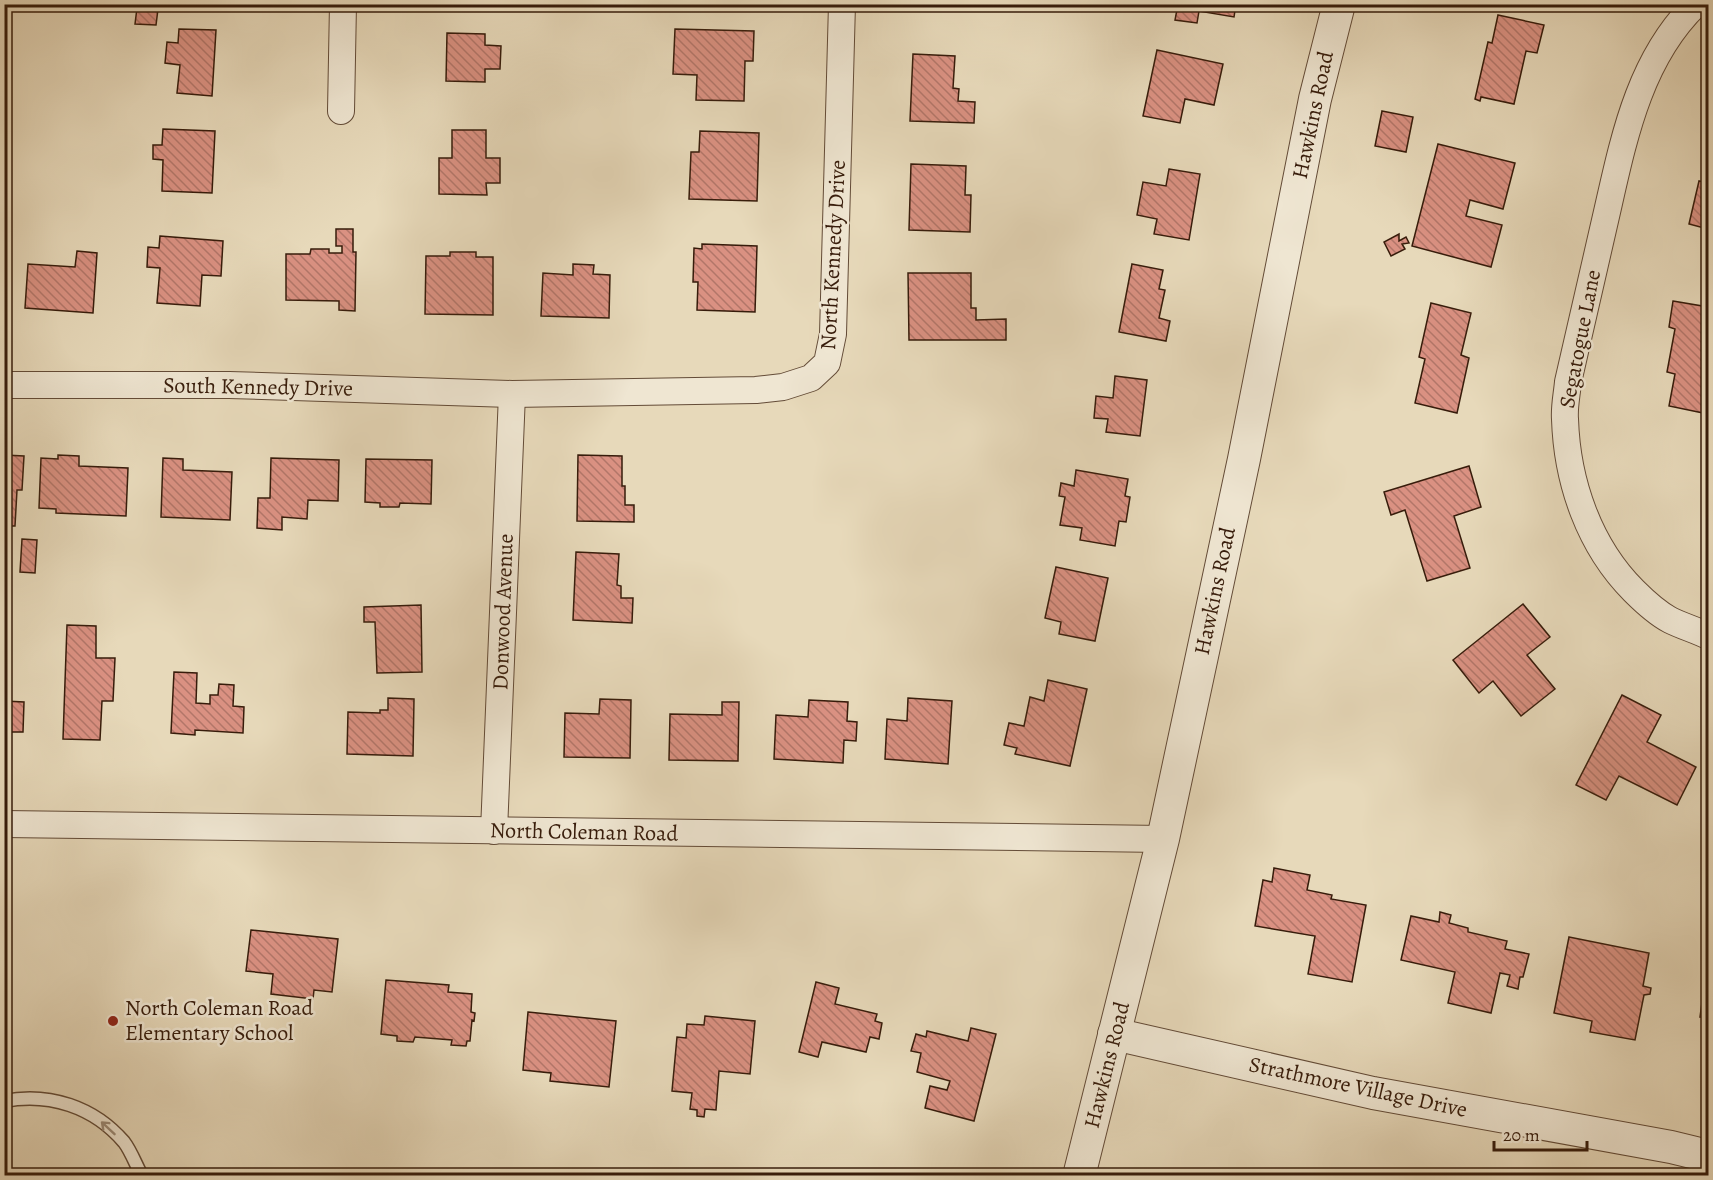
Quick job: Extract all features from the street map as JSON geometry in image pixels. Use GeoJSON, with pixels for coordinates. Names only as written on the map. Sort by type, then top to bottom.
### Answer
{"type":"FeatureCollection","features":[{"type":"Feature","properties":{"kind":"street"},"geometry":{"type":"LineString","coordinates":[[341,111],[343,4]]}},
{"type":"Feature","properties":{"kind":"street","name":"North Kennedy Drive"},"geometry":{"type":"LineString","coordinates":[[512,394],[756,390],[783,387],[811,378],[827,363],[833,334],[842,4]]}},
{"type":"Feature","properties":{"kind":"street","name":"Hawkins Road"},"geometry":{"type":"LineString","coordinates":[[1079,1176],[1163,839],[1244,459],[1315,99],[1339,4]]}},
{"type":"Feature","properties":{"kind":"street","name":"Segatogue Lane"},"geometry":{"type":"LineString","coordinates":[[1696,4],[1662,45],[1636,99],[1617,169],[1568,382],[1565,417],[1568,456],[1577,494],[1602,551],[1621,577],[1659,612],[1668,619],[1708,636]]}},
{"type":"Feature","properties":{"kind":"street","name":"South Kennedy Drive"},"geometry":{"type":"LineString","coordinates":[[4,385],[229,385],[512,394]]}},
{"type":"Feature","properties":{"kind":"street","name":"Donwood Avenue"},"geometry":{"type":"LineString","coordinates":[[494,831],[512,394]]}},
{"type":"Feature","properties":{"kind":"street","name":"North Coleman Road"},"geometry":{"type":"LineString","coordinates":[[4,824],[1163,839]]}},
{"type":"Feature","properties":{"kind":"street","name":"Strathmore Village Drive"},"geometry":{"type":"LineString","coordinates":[[1114,1034],[1373,1093],[1708,1155]]}},
{"type":"Feature","properties":{"kind":"lane"},"geometry":{"type":"LineString","coordinates":[[4,1101],[20,1098],[59,1101],[96,1117],[124,1143],[142,1176]]}},
{"type":"Feature","properties":{"kind":"building"},"geometry":{"type":"Polygon","coordinates":[[[1178,4],[1236,4],[1234,17],[1199,11],[1197,23],[1175,20],[1178,4]]]}},
{"type":"Feature","properties":{"kind":"building"},"geometry":{"type":"Polygon","coordinates":[[[137,8],[158,9],[156,25],[135,24],[137,8]]]}},
{"type":"Feature","properties":{"kind":"building"},"geometry":{"type":"Polygon","coordinates":[[[1498,15],[1544,25],[1537,53],[1526,51],[1514,104],[1481,97],[1480,101],[1475,99],[1488,42],[1492,43],[1498,15]]]}},
{"type":"Feature","properties":{"kind":"building"},"geometry":{"type":"Polygon","coordinates":[[[179,29],[216,30],[212,96],[177,93],[180,65],[165,63],[167,42],[178,43],[179,29]]]}},
{"type":"Feature","properties":{"kind":"building"},"geometry":{"type":"Polygon","coordinates":[[[675,29],[754,31],[753,61],[745,61],[744,101],[696,100],[697,75],[673,74],[675,29]]]}},
{"type":"Feature","properties":{"kind":"building"},"geometry":{"type":"Polygon","coordinates":[[[447,33],[485,34],[485,45],[501,46],[500,69],[485,69],[485,82],[446,81],[447,33]]]}},
{"type":"Feature","properties":{"kind":"building"},"geometry":{"type":"Polygon","coordinates":[[[1157,50],[1223,64],[1214,105],[1185,99],[1180,123],[1143,116],[1157,50]]]}},
{"type":"Feature","properties":{"kind":"building"},"geometry":{"type":"Polygon","coordinates":[[[913,54],[955,56],[953,88],[959,89],[958,101],[975,102],[974,123],[910,121],[913,54]]]}},
{"type":"Feature","properties":{"kind":"building"},"geometry":{"type":"Polygon","coordinates":[[[1382,111],[1413,117],[1406,152],[1375,146],[1382,111]]]}},
{"type":"Feature","properties":{"kind":"building"},"geometry":{"type":"Polygon","coordinates":[[[163,129],[215,131],[212,193],[162,191],[163,160],[153,159],[153,145],[162,145],[163,129]]]}},
{"type":"Feature","properties":{"kind":"building"},"geometry":{"type":"Polygon","coordinates":[[[452,130],[486,130],[486,158],[500,158],[500,183],[486,183],[487,195],[439,194],[439,158],[452,158],[452,130]]]}},
{"type":"Feature","properties":{"kind":"building"},"geometry":{"type":"Polygon","coordinates":[[[700,131],[759,133],[757,201],[689,199],[691,152],[699,152],[700,131]]]}},
{"type":"Feature","properties":{"kind":"building"},"geometry":{"type":"Polygon","coordinates":[[[1438,144],[1515,163],[1503,209],[1470,200],[1466,216],[1502,225],[1491,267],[1412,246],[1438,144]]]}},
{"type":"Feature","properties":{"kind":"building"},"geometry":{"type":"Polygon","coordinates":[[[1708,158],[1708,229],[1689,224],[1699,181],[1704,182],[1708,158]]]}},
{"type":"Feature","properties":{"kind":"building"},"geometry":{"type":"Polygon","coordinates":[[[911,164],[966,166],[965,195],[971,195],[970,232],[909,230],[911,164]]]}},
{"type":"Feature","properties":{"kind":"building"},"geometry":{"type":"Polygon","coordinates":[[[1169,169],[1200,174],[1189,240],[1154,234],[1157,219],[1137,215],[1143,182],[1166,186],[1169,169]]]}},
{"type":"Feature","properties":{"kind":"building"},"geometry":{"type":"Polygon","coordinates":[[[336,229],[353,229],[353,252],[356,252],[355,311],[339,310],[339,301],[286,300],[286,254],[310,254],[311,249],[329,249],[329,253],[342,253],[342,246],[336,246],[336,229]]]}},
{"type":"Feature","properties":{"kind":"building"},"geometry":{"type":"Polygon","coordinates":[[[1399,234],[1399,241],[1406,237],[1409,243],[1402,244],[1405,249],[1391,256],[1384,242],[1399,234]]]}},
{"type":"Feature","properties":{"kind":"building"},"geometry":{"type":"Polygon","coordinates":[[[160,236],[223,241],[221,276],[202,275],[200,306],[157,303],[160,268],[147,267],[148,247],[159,248],[160,236]]]}},
{"type":"Feature","properties":{"kind":"building"},"geometry":{"type":"Polygon","coordinates":[[[702,244],[757,246],[755,312],[697,310],[698,282],[693,282],[694,248],[702,249],[702,244]]]}},
{"type":"Feature","properties":{"kind":"building"},"geometry":{"type":"Polygon","coordinates":[[[77,251],[97,253],[93,313],[25,308],[28,264],[75,267],[77,251]]]}},
{"type":"Feature","properties":{"kind":"building"},"geometry":{"type":"Polygon","coordinates":[[[450,252],[476,252],[476,257],[493,257],[493,315],[425,314],[426,256],[450,256],[450,252]]]}},
{"type":"Feature","properties":{"kind":"building"},"geometry":{"type":"Polygon","coordinates":[[[573,264],[594,265],[593,274],[610,275],[609,318],[541,316],[543,273],[573,275],[573,264]]]}},
{"type":"Feature","properties":{"kind":"building"},"geometry":{"type":"Polygon","coordinates":[[[1132,264],[1163,270],[1159,289],[1165,290],[1159,318],[1170,321],[1166,341],[1119,332],[1132,264]]]}},
{"type":"Feature","properties":{"kind":"building"},"geometry":{"type":"Polygon","coordinates":[[[908,273],[971,273],[971,308],[976,308],[976,320],[1006,319],[1006,340],[909,340],[908,273]]]}},
{"type":"Feature","properties":{"kind":"building"},"geometry":{"type":"Polygon","coordinates":[[[1673,301],[1708,307],[1708,414],[1669,406],[1675,374],[1667,372],[1675,329],[1669,327],[1673,301]]]}},
{"type":"Feature","properties":{"kind":"building"},"geometry":{"type":"Polygon","coordinates":[[[1431,303],[1471,313],[1461,355],[1469,358],[1457,413],[1415,403],[1425,359],[1419,357],[1431,303]]]}},
{"type":"Feature","properties":{"kind":"building"},"geometry":{"type":"Polygon","coordinates":[[[1115,376],[1147,380],[1140,436],[1106,432],[1108,419],[1094,418],[1096,396],[1113,398],[1115,376]]]}},
{"type":"Feature","properties":{"kind":"building"},"geometry":{"type":"Polygon","coordinates":[[[4,455],[24,456],[22,490],[17,490],[15,526],[4,526],[4,455]]]}},
{"type":"Feature","properties":{"kind":"building"},"geometry":{"type":"Polygon","coordinates":[[[58,455],[79,456],[79,466],[128,468],[126,516],[56,513],[56,509],[39,508],[41,458],[58,459],[58,455]]]}},
{"type":"Feature","properties":{"kind":"building"},"geometry":{"type":"Polygon","coordinates":[[[578,455],[622,456],[622,486],[625,486],[625,505],[634,505],[634,522],[577,521],[578,455]]]}},
{"type":"Feature","properties":{"kind":"building"},"geometry":{"type":"Polygon","coordinates":[[[163,458],[183,459],[183,470],[232,472],[230,520],[161,517],[163,458]]]}},
{"type":"Feature","properties":{"kind":"building"},"geometry":{"type":"Polygon","coordinates":[[[271,458],[339,460],[338,501],[308,500],[307,519],[282,517],[282,530],[257,528],[258,498],[270,498],[271,458]]]}},
{"type":"Feature","properties":{"kind":"building"},"geometry":{"type":"Polygon","coordinates":[[[366,459],[432,460],[431,504],[400,503],[399,507],[380,507],[380,503],[365,502],[366,459]]]}},
{"type":"Feature","properties":{"kind":"building"},"geometry":{"type":"Polygon","coordinates":[[[1469,466],[1481,507],[1454,516],[1470,568],[1427,581],[1405,510],[1391,515],[1384,492],[1469,466]]]}},
{"type":"Feature","properties":{"kind":"building"},"geometry":{"type":"Polygon","coordinates":[[[1076,470],[1128,479],[1125,496],[1130,497],[1126,522],[1119,521],[1115,546],[1080,540],[1082,528],[1060,525],[1065,497],[1059,496],[1061,483],[1074,486],[1076,470]]]}},
{"type":"Feature","properties":{"kind":"building"},"geometry":{"type":"Polygon","coordinates":[[[22,539],[37,540],[35,573],[20,572],[22,539]]]}},
{"type":"Feature","properties":{"kind":"building"},"geometry":{"type":"Polygon","coordinates":[[[576,552],[619,554],[617,585],[621,586],[621,598],[633,598],[632,623],[573,620],[576,552]]]}},
{"type":"Feature","properties":{"kind":"building"},"geometry":{"type":"Polygon","coordinates":[[[1056,567],[1108,578],[1095,641],[1059,634],[1061,622],[1045,618],[1056,567]]]}},
{"type":"Feature","properties":{"kind":"building"},"geometry":{"type":"Polygon","coordinates":[[[1523,604],[1550,637],[1527,655],[1555,689],[1521,716],[1493,681],[1479,693],[1453,660],[1523,604]]]}},
{"type":"Feature","properties":{"kind":"building"},"geometry":{"type":"Polygon","coordinates":[[[421,605],[422,672],[377,673],[375,622],[364,622],[364,607],[421,605]]]}},
{"type":"Feature","properties":{"kind":"building"},"geometry":{"type":"Polygon","coordinates":[[[67,625],[96,626],[96,658],[115,658],[113,701],[102,701],[100,740],[63,739],[67,625]]]}},
{"type":"Feature","properties":{"kind":"building"},"geometry":{"type":"Polygon","coordinates":[[[174,672],[197,673],[196,703],[210,704],[210,695],[218,695],[219,684],[234,685],[233,706],[244,707],[243,733],[195,730],[195,735],[171,733],[174,672]]]}},
{"type":"Feature","properties":{"kind":"building"},"geometry":{"type":"Polygon","coordinates":[[[1048,680],[1087,689],[1070,766],[1015,754],[1017,748],[1004,745],[1009,723],[1024,726],[1030,697],[1044,701],[1048,680]]]}},
{"type":"Feature","properties":{"kind":"building"},"geometry":{"type":"Polygon","coordinates":[[[1622,695],[1661,715],[1647,742],[1696,767],[1677,805],[1619,776],[1606,800],[1576,785],[1622,695]]]}},
{"type":"Feature","properties":{"kind":"building"},"geometry":{"type":"Polygon","coordinates":[[[388,698],[414,699],[413,756],[347,754],[348,712],[380,713],[380,710],[388,710],[388,698]]]}},
{"type":"Feature","properties":{"kind":"building"},"geometry":{"type":"Polygon","coordinates":[[[908,698],[952,701],[948,764],[885,759],[887,719],[907,721],[908,698]]]}},
{"type":"Feature","properties":{"kind":"building"},"geometry":{"type":"Polygon","coordinates":[[[600,699],[631,700],[630,758],[564,757],[565,713],[599,714],[600,699]]]}},
{"type":"Feature","properties":{"kind":"building"},"geometry":{"type":"Polygon","coordinates":[[[809,700],[848,702],[847,721],[857,722],[856,741],[844,740],[843,763],[774,759],[776,715],[808,717],[809,700]]]}},
{"type":"Feature","properties":{"kind":"building"},"geometry":{"type":"Polygon","coordinates":[[[4,701],[24,702],[23,732],[4,732],[4,701]]]}},
{"type":"Feature","properties":{"kind":"building"},"geometry":{"type":"Polygon","coordinates":[[[722,702],[739,702],[738,761],[669,760],[670,714],[722,715],[722,702]]]}},
{"type":"Feature","properties":{"kind":"building"},"geometry":{"type":"Polygon","coordinates":[[[1274,868],[1310,875],[1307,890],[1332,895],[1331,899],[1366,905],[1352,982],[1308,974],[1315,936],[1255,926],[1263,880],[1272,882],[1274,868]]]}},
{"type":"Feature","properties":{"kind":"building"},"geometry":{"type":"Polygon","coordinates":[[[1440,912],[1451,915],[1449,923],[1468,928],[1468,932],[1507,941],[1505,949],[1529,954],[1518,989],[1507,986],[1510,975],[1500,973],[1491,1013],[1448,1003],[1455,972],[1401,960],[1411,916],[1439,922],[1440,912]]]}},
{"type":"Feature","properties":{"kind":"building"},"geometry":{"type":"Polygon","coordinates":[[[251,930],[338,939],[332,992],[314,990],[313,999],[271,994],[273,974],[246,971],[251,930]]]}},
{"type":"Feature","properties":{"kind":"building"},"geometry":{"type":"Polygon","coordinates":[[[1569,937],[1649,953],[1643,986],[1651,988],[1650,994],[1644,995],[1635,1040],[1590,1032],[1592,1021],[1554,1013],[1569,937]]]}},
{"type":"Feature","properties":{"kind":"building"},"geometry":{"type":"Polygon","coordinates":[[[1706,973],[1708,973],[1708,1018],[1700,1017],[1706,973]]]}},
{"type":"Feature","properties":{"kind":"building"},"geometry":{"type":"Polygon","coordinates":[[[386,980],[449,985],[448,992],[472,994],[471,1012],[475,1013],[470,1041],[467,1041],[466,1046],[451,1045],[452,1040],[415,1037],[413,1042],[397,1041],[397,1036],[381,1034],[386,980]]]}},
{"type":"Feature","properties":{"kind":"building"},"geometry":{"type":"Polygon","coordinates":[[[816,982],[839,988],[835,1004],[877,1014],[875,1021],[882,1023],[879,1039],[870,1037],[866,1052],[822,1042],[818,1057],[799,1052],[816,982]]]}},
{"type":"Feature","properties":{"kind":"building"},"geometry":{"type":"Polygon","coordinates":[[[528,1012],[616,1021],[609,1087],[550,1081],[551,1073],[523,1070],[528,1012]]]}},
{"type":"Feature","properties":{"kind":"building"},"geometry":{"type":"Polygon","coordinates":[[[705,1016],[755,1021],[750,1074],[719,1071],[716,1110],[705,1109],[704,1117],[697,1116],[697,1110],[690,1109],[692,1093],[672,1091],[677,1037],[686,1038],[687,1024],[704,1025],[705,1016]]]}},
{"type":"Feature","properties":{"kind":"building"},"geometry":{"type":"Polygon","coordinates":[[[971,1028],[996,1034],[974,1121],[925,1108],[930,1086],[947,1090],[950,1081],[917,1072],[921,1053],[911,1051],[916,1034],[926,1037],[927,1031],[968,1041],[971,1028]]]}},
{"type":"Feature","properties":{"kind":"building"},"geometry":{"type":"Polygon","coordinates":[[[1233,1169],[1270,1176],[1231,1176],[1233,1169]]]}},
{"type":"Feature","properties":{"kind":"building"},"geometry":{"type":"Polygon","coordinates":[[[1196,1171],[1219,1176],[1195,1176],[1196,1171]]]}},
{"type":"Feature","properties":{"kind":"building"},"geometry":{"type":"Polygon","coordinates":[[[1278,1171],[1304,1175],[1304,1176],[1277,1176],[1278,1171]]]}},
{"type":"Feature","properties":{"kind":"place","name":"North Coleman Road Elementary School"},"geometry":{"type":"Point","coordinates":[113,1021]}}]}
